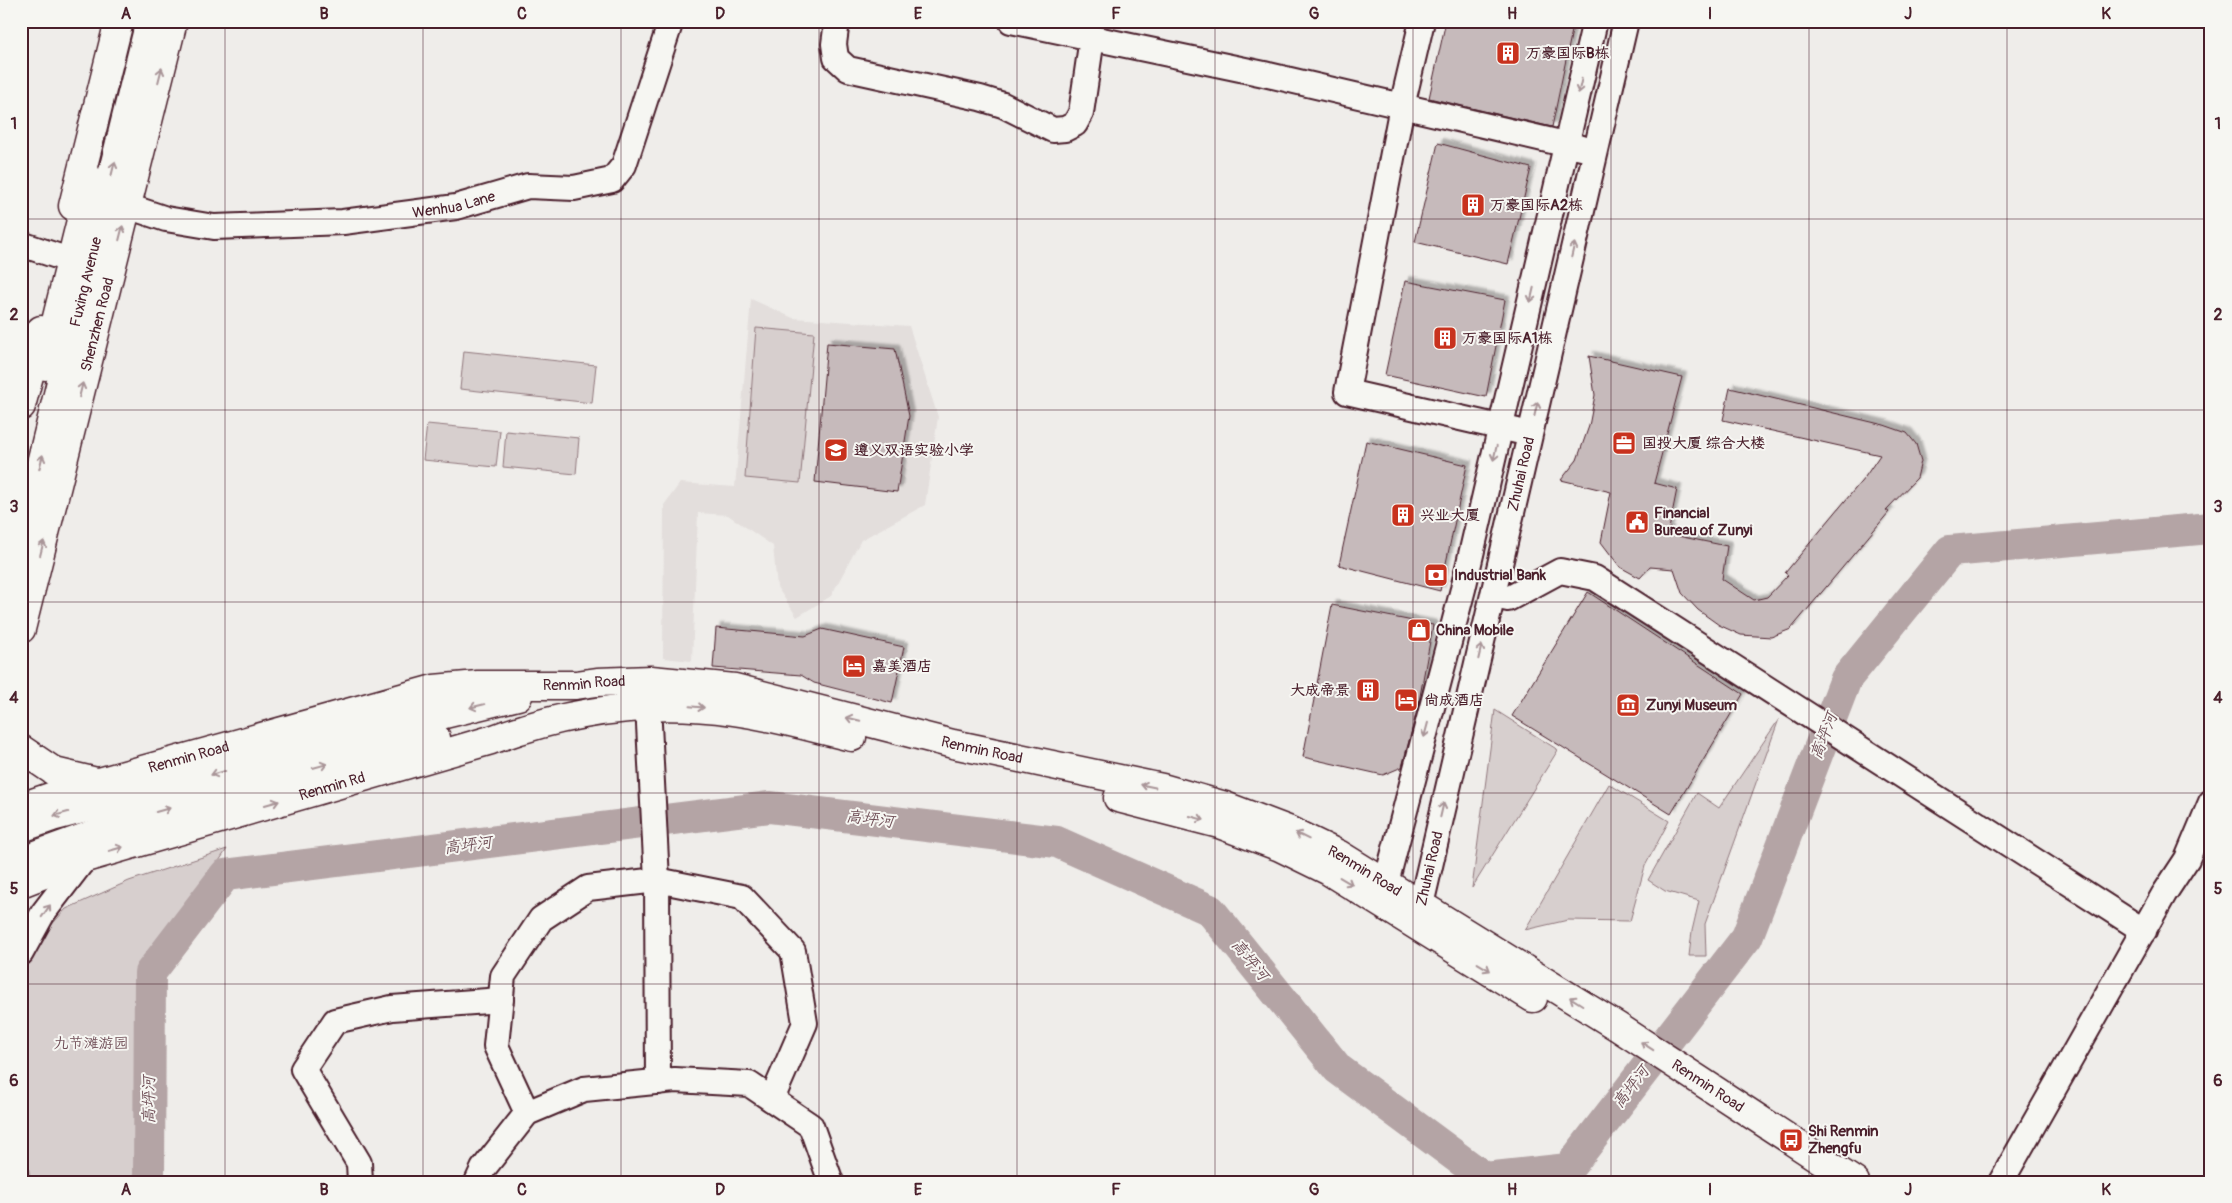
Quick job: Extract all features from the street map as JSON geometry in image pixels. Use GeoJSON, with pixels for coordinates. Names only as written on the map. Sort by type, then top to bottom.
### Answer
{"type":"FeatureCollection","features":[{"type":"Feature","properties":{"kind":"main road"},"geometry":{"type":"LineString","coordinates":[[21,406],[119,21]]}},
{"type":"Feature","properties":{"kind":"main road","name":"Fuxing Avenue"},"geometry":{"type":"LineString","coordinates":[[21,464],[77,234],[133,21]]}},
{"type":"Feature","properties":{"kind":"main road","name":"Fuxing Avenue"},"geometry":{"type":"LineString","coordinates":[[21,544],[150,21]]}},
{"type":"Feature","properties":{"kind":"main road","name":"Shenzhen Road"},"geometry":{"type":"LineString","coordinates":[[21,629],[173,21]]}},
{"type":"Feature","properties":{"kind":"main road","name":"Renmin Road"},"geometry":{"type":"LineString","coordinates":[[21,807],[98,782],[434,689],[478,685],[576,685],[597,682],[650,693],[735,688],[953,744],[1162,788],[1207,801],[1288,830],[1338,854],[1381,891],[1418,916],[1699,1090],[1855,1182]]}},
{"type":"Feature","properties":{"kind":"main road"},"geometry":{"type":"LineString","coordinates":[[21,828],[52,816],[404,724],[502,700],[576,685]]}},
{"type":"Feature","properties":{"kind":"main road","name":"Renmin Rd"},"geometry":{"type":"LineString","coordinates":[[21,883],[85,858],[491,740],[526,726],[593,712],[650,693]]}},
{"type":"Feature","properties":{"kind":"main road"},"geometry":{"type":"LineString","coordinates":[[21,867],[39,854],[150,814],[366,753],[429,739],[593,712]]}},
{"type":"Feature","properties":{"kind":"main road"},"geometry":{"type":"LineString","coordinates":[[21,749],[55,772],[98,782]]}},
{"type":"Feature","properties":{"kind":"main road","name":"Renmin Road"},"geometry":{"type":"LineString","coordinates":[[1699,1090],[1830,1182]]}},
{"type":"Feature","properties":{"kind":"street","name":"Wenhua Lane"},"geometry":{"type":"LineString","coordinates":[[127,206],[166,219],[214,228],[343,222],[456,208],[528,186],[574,188],[612,180],[624,165],[671,21]]}},
{"type":"Feature","properties":{"kind":"street"},"geometry":{"type":"LineString","coordinates":[[837,21],[834,44],[836,58],[848,69],[995,103],[1053,130],[1064,130],[1075,124],[1081,113],[1092,38]]}},
{"type":"Feature","properties":{"kind":"street"},"geometry":{"type":"LineString","coordinates":[[1011,21],[1402,106],[1596,151]]}},
{"type":"Feature","properties":{"kind":"street"},"geometry":{"type":"LineString","coordinates":[[1422,21],[1402,106],[1347,392],[1530,434]]}},
{"type":"Feature","properties":{"kind":"street","name":"Zhuhai Road"},"geometry":{"type":"LineString","coordinates":[[1381,891],[1463,589],[1595,21]]}},
{"type":"Feature","properties":{"kind":"street","name":"Zhuhai Road"},"geometry":{"type":"LineString","coordinates":[[1418,916],[1626,21]]}},
{"type":"Feature","properties":{"kind":"street"},"geometry":{"type":"LineString","coordinates":[[21,244],[60,257]]}},
{"type":"Feature","properties":{"kind":"street"},"geometry":{"type":"LineString","coordinates":[[1493,596],[1508,599],[1560,571],[1595,578],[2144,931]]}},
{"type":"Feature","properties":{"kind":"street"},"geometry":{"type":"LineString","coordinates":[[650,693],[657,880],[658,1082]]}},
{"type":"Feature","properties":{"kind":"street"},"geometry":{"type":"LineString","coordinates":[[2001,1182],[2187,859],[2211,802]]}},
{"type":"Feature","properties":{"kind":"street"},"geometry":{"type":"LineString","coordinates":[[21,953],[43,913],[85,858]]}},
{"type":"Feature","properties":{"kind":"street"},"geometry":{"type":"LineString","coordinates":[[527,1113],[496,1046],[503,976],[541,919],[588,888],[657,880],[742,897],[792,950],[804,1023],[772,1099]]}},
{"type":"Feature","properties":{"kind":"street"},"geometry":{"type":"LineString","coordinates":[[360,1182],[360,1163],[303,1070],[335,1021],[392,1008],[501,1000]]}},
{"type":"Feature","properties":{"kind":"street"},"geometry":{"type":"LineString","coordinates":[[478,1182],[484,1169],[527,1113],[584,1089],[675,1080],[749,1084],[772,1099],[811,1126],[831,1182]]}},
{"type":"Feature","properties":{"kind":"shaded area","name":"遵义双语实验小学"},"geometry":{"type":"Polygon","coordinates":[[[751,299],[793,318],[909,326],[938,417],[925,505],[861,540],[831,596],[797,617],[777,587],[773,546],[728,515],[698,513],[692,661],[663,658],[664,505],[680,483],[735,487],[751,299]]]}},
{"type":"Feature","properties":{"kind":"green space"},"geometry":{"type":"Polygon","coordinates":[[[756,328],[814,333],[800,483],[745,478],[756,328]]]}},
{"type":"Feature","properties":{"kind":"green space"},"geometry":{"type":"Polygon","coordinates":[[[464,351],[596,365],[592,403],[460,389],[464,351]]]}},
{"type":"Feature","properties":{"kind":"green space"},"geometry":{"type":"Polygon","coordinates":[[[427,424],[500,431],[496,467],[423,460],[427,424]]]}},
{"type":"Feature","properties":{"kind":"green space"},"geometry":{"type":"Polygon","coordinates":[[[506,431],[579,438],[576,474],[503,467],[506,431]]]}},
{"type":"Feature","properties":{"kind":"green space"},"geometry":{"type":"Polygon","coordinates":[[[1495,710],[1558,750],[1472,888],[1495,710]]]}},
{"type":"Feature","properties":{"kind":"green space"},"geometry":{"type":"Polygon","coordinates":[[[1779,719],[1705,924],[1706,956],[1689,956],[1692,931],[1699,901],[1665,891],[1648,880],[1697,793],[1719,808],[1779,719]]]}},
{"type":"Feature","properties":{"kind":"green space"},"geometry":{"type":"Polygon","coordinates":[[[1609,784],[1669,821],[1645,866],[1630,921],[1568,920],[1525,930],[1609,784]]]}},
{"type":"Feature","properties":{"kind":"green space","name":"九节滩游园"},"geometry":{"type":"Polygon","coordinates":[[[227,849],[196,896],[170,947],[160,990],[159,1182],[31,1182],[21,1130],[21,977],[24,965],[45,932],[66,909],[129,881],[227,849]]]}},
{"type":"Feature","properties":{"kind":"building"},"geometry":{"type":"Polygon","coordinates":[[[1446,21],[1574,21],[1552,127],[1429,98],[1446,21]]]}},
{"type":"Feature","properties":{"kind":"building","name":"万豪国际A2栋"},"geometry":{"type":"Polygon","coordinates":[[[1438,143],[1531,168],[1508,264],[1415,242],[1438,143]]]}},
{"type":"Feature","properties":{"kind":"building","name":"万豪国际A1栋"},"geometry":{"type":"Polygon","coordinates":[[[1405,281],[1505,300],[1486,397],[1385,375],[1405,281]]]}},
{"type":"Feature","properties":{"kind":"building"},"geometry":{"type":"Polygon","coordinates":[[[827,343],[895,349],[909,416],[897,492],[815,482],[827,343]]]}},
{"type":"Feature","properties":{"kind":"building"},"geometry":{"type":"Polygon","coordinates":[[[1589,356],[1682,377],[1654,483],[1677,489],[1668,534],[1727,546],[1722,579],[1754,600],[1767,597],[1788,575],[1785,573],[1865,477],[1880,455],[1723,420],[1730,388],[1884,425],[1907,433],[1916,444],[1921,461],[1917,478],[1886,510],[1889,512],[1791,629],[1771,637],[1741,635],[1719,625],[1698,610],[1682,593],[1674,569],[1650,567],[1640,578],[1620,567],[1601,542],[1611,492],[1561,480],[1577,460],[1589,426],[1595,395],[1589,356]]]}},
{"type":"Feature","properties":{"kind":"building","name":"兴业大厦"},"geometry":{"type":"Polygon","coordinates":[[[1366,441],[1467,465],[1440,591],[1339,565],[1366,441]]]}},
{"type":"Feature","properties":{"kind":"building","name":"Zunyi Museum"},"geometry":{"type":"Polygon","coordinates":[[[1588,592],[1743,694],[1671,814],[1512,716],[1588,592]]]}},
{"type":"Feature","properties":{"kind":"building","name":"大成帝景"},"geometry":{"type":"Polygon","coordinates":[[[1332,605],[1433,625],[1418,707],[1402,767],[1383,775],[1303,757],[1332,605]]]}},
{"type":"Feature","properties":{"kind":"building"},"geometry":{"type":"Polygon","coordinates":[[[716,628],[805,636],[822,629],[904,647],[892,703],[814,683],[801,675],[713,668],[716,628]]]}},
{"type":"Feature","properties":{"kind":"waterway","name":"高坪河"},"geometry":{"type":"LineString","coordinates":[[149,1182],[150,973],[225,875],[770,807],[1057,842],[1210,910],[1338,1069],[1485,1178],[1568,1169],[1747,937],[1846,679],[1950,551],[2211,528]]}},
{"type":"Feature","properties":{"kind":"place","name":"万豪国际B栋"},"geometry":{"type":"Point","coordinates":[1508,53]}},
{"type":"Feature","properties":{"kind":"place","name":"万豪国际A2栋"},"geometry":{"type":"Point","coordinates":[1473,205]}},
{"type":"Feature","properties":{"kind":"place","name":"万豪国际A1栋"},"geometry":{"type":"Point","coordinates":[1445,338]}},
{"type":"Feature","properties":{"kind":"place","name":"国投大厦 综合大楼"},"geometry":{"type":"Point","coordinates":[1624,443]}},
{"type":"Feature","properties":{"kind":"place","name":"遵义双语实验小学"},"geometry":{"type":"Point","coordinates":[836,450]}},
{"type":"Feature","properties":{"kind":"place","name":"兴业大厦"},"geometry":{"type":"Point","coordinates":[1403,515]}},
{"type":"Feature","properties":{"kind":"place","name":"Financial Bureau of Zunyi"},"geometry":{"type":"Point","coordinates":[1637,522]}},
{"type":"Feature","properties":{"kind":"place","name":"Industrial Bank"},"geometry":{"type":"Point","coordinates":[1436,575]}},
{"type":"Feature","properties":{"kind":"place","name":"China Mobile"},"geometry":{"type":"Point","coordinates":[1419,630]}},
{"type":"Feature","properties":{"kind":"place","name":"嘉美酒店"},"geometry":{"type":"Point","coordinates":[854,666]}},
{"type":"Feature","properties":{"kind":"place","name":"大成帝景"},"geometry":{"type":"Point","coordinates":[1368,690]}},
{"type":"Feature","properties":{"kind":"place","name":"尚成酒店"},"geometry":{"type":"Point","coordinates":[1406,700]}},
{"type":"Feature","properties":{"kind":"place","name":"Zunyi Museum"},"geometry":{"type":"Point","coordinates":[1628,705]}},
{"type":"Feature","properties":{"kind":"place","name":"Shi Renmin Zhengfu"},"geometry":{"type":"Point","coordinates":[1791,1140]}}]}
